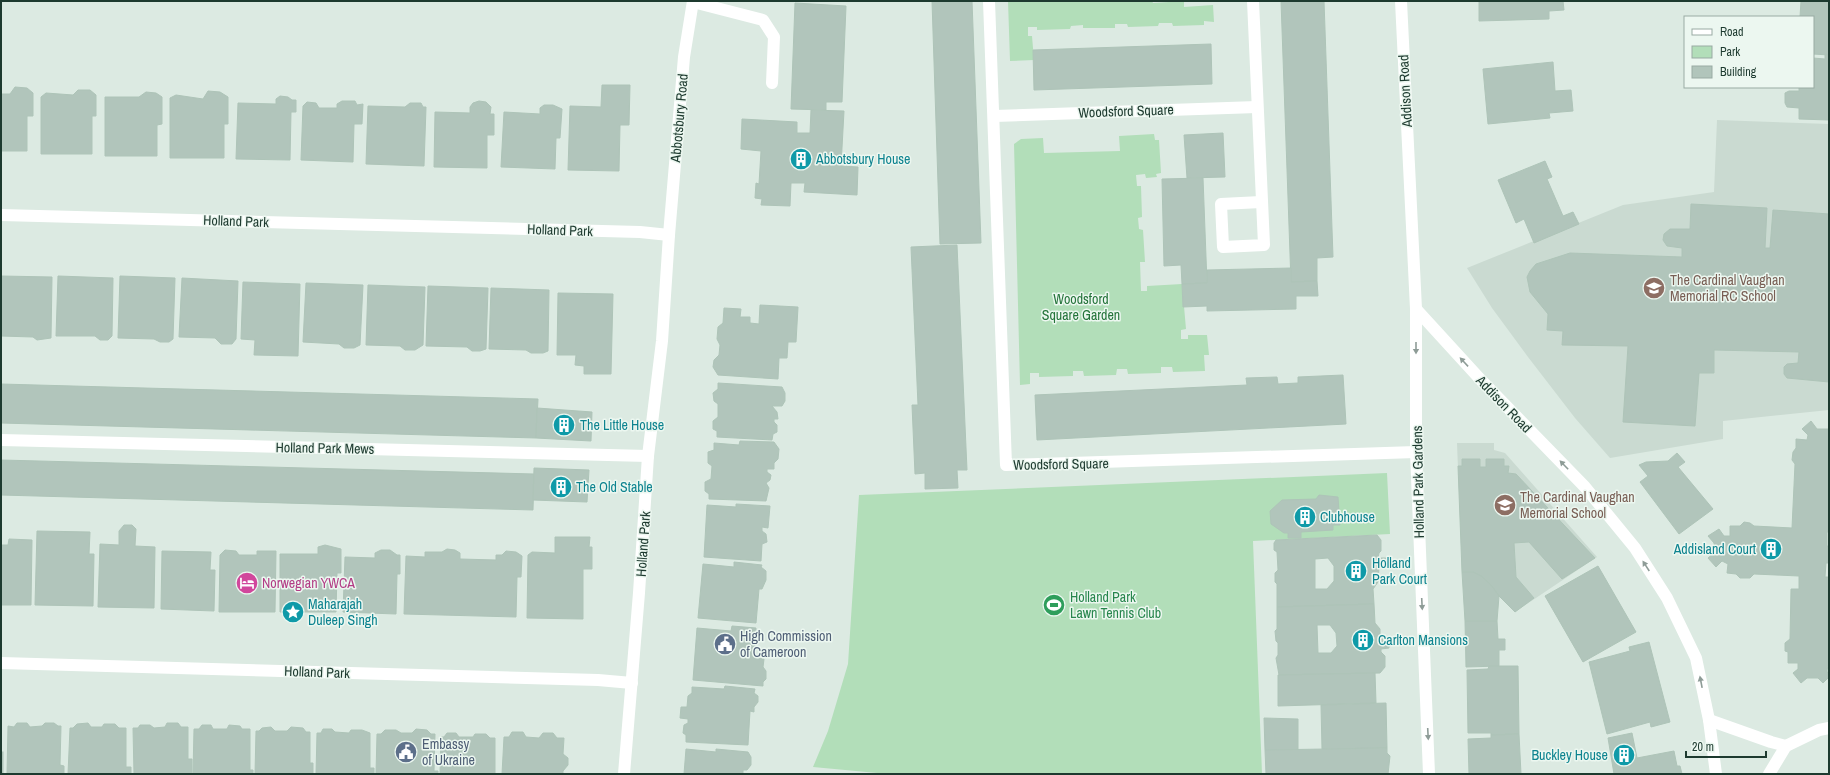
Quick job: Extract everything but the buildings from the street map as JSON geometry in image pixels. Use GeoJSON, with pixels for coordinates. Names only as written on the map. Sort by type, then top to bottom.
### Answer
{"type":"FeatureCollection","features":[{"type":"Feature","properties":{"kind":"street"},"geometry":{"type":"LineString","coordinates":[[693,1],[763,20],[774,36],[772,83]]}},
{"type":"Feature","properties":{"kind":"street","name":"Abbotsbury Road"},"geometry":{"type":"LineString","coordinates":[[669,235],[684,57],[693,1]]}},
{"type":"Feature","properties":{"kind":"street","name":"Woodsford Square"},"geometry":{"type":"LineString","coordinates":[[989,1],[1006,465],[1416,452]]}},
{"type":"Feature","properties":{"kind":"street"},"geometry":{"type":"LineString","coordinates":[[1253,1],[1264,245],[1223,246],[1221,204],[1261,202]]}},
{"type":"Feature","properties":{"kind":"street","name":"Addison Road"},"geometry":{"type":"LineString","coordinates":[[1401,1],[1416,309],[1480,379],[1585,487],[1634,548],[1667,598],[1696,658],[1709,720],[1716,774]]}},
{"type":"Feature","properties":{"kind":"street","name":"Woodsford Square"},"geometry":{"type":"LineString","coordinates":[[994,116],[1257,107]]}},
{"type":"Feature","properties":{"kind":"street","name":"Holland Park"},"geometry":{"type":"LineString","coordinates":[[1,215],[640,232],[669,235],[662,341],[648,456],[624,774]]}},
{"type":"Feature","properties":{"kind":"street","name":"Holland Park Gardens"},"geometry":{"type":"LineString","coordinates":[[1416,309],[1416,452],[1430,774]]}},
{"type":"Feature","properties":{"kind":"street","name":"Holland Park Mews"},"geometry":{"type":"LineString","coordinates":[[1,440],[648,456]]}},
{"type":"Feature","properties":{"kind":"street","name":"Holland Park"},"geometry":{"type":"LineString","coordinates":[[1,664],[582,680],[632,683]]}},
{"type":"Feature","properties":{"kind":"street"},"geometry":{"type":"LineString","coordinates":[[1709,720],[1786,746]]}},
{"type":"Feature","properties":{"kind":"street"},"geometry":{"type":"LineString","coordinates":[[1769,774],[1786,746],[1819,730],[1829,728]]}},
{"type":"Feature","properties":{"kind":"shaded area","name":"The Cardinal Vaughan Memorial RC School"},"geometry":{"type":"Polygon","coordinates":[[[1717,120],[1829,124],[1829,410],[1723,421],[1723,439],[1610,458],[1575,418],[1528,357],[1492,308],[1467,268],[1623,205],[1714,192],[1717,120]]]}},
{"type":"Feature","properties":{"kind":"shaded area","name":"The Cardinal Vaughan Memorial School"},"geometry":{"type":"Polygon","coordinates":[[[1457,443],[1494,443],[1494,450],[1505,453],[1597,557],[1515,612],[1499,596],[1462,572],[1457,443]]]}},
{"type":"Feature","properties":{"kind":"green space"},"geometry":{"type":"Polygon","coordinates":[[[1008,1],[1152,1],[1153,3],[1184,1],[1184,7],[1213,5],[1214,22],[1204,21],[1204,25],[1173,26],[1172,23],[1159,23],[1158,26],[1128,27],[1127,24],[1115,24],[1115,28],[1083,28],[1083,25],[1071,26],[1070,29],[1037,30],[1037,27],[1028,27],[1028,36],[1032,36],[1034,60],[1010,61],[1008,1]]]}},
{"type":"Feature","properties":{"kind":"green space","name":"Woodsford Square Garden"},"geometry":{"type":"Polygon","coordinates":[[[1154,134],[1155,140],[1159,140],[1161,173],[1156,174],[1157,177],[1146,178],[1145,174],[1136,175],[1137,186],[1141,186],[1142,217],[1138,218],[1139,229],[1143,230],[1145,262],[1140,262],[1141,291],[1147,291],[1147,286],[1182,284],[1186,329],[1181,330],[1181,339],[1188,339],[1188,335],[1207,335],[1209,355],[1204,355],[1205,371],[1173,372],[1172,367],[1161,367],[1161,373],[1128,374],[1127,369],[1117,369],[1116,375],[1084,376],[1083,371],[1073,371],[1073,376],[1039,377],[1039,373],[1030,373],[1030,384],[1020,385],[1014,144],[1021,139],[1043,138],[1044,153],[1120,151],[1119,136],[1154,134]]]}},
{"type":"Feature","properties":{"kind":"green space","name":"Holland Park Lawn Tennis Club"},"geometry":{"type":"Polygon","coordinates":[[[1387,473],[1390,534],[1253,541],[1262,774],[888,774],[813,767],[828,731],[848,664],[859,495],[1387,473]]]}},
{"type":"Feature","properties":{"kind":"place","name":"Abbotsbury House"},"geometry":{"type":"Point","coordinates":[801,159]}},
{"type":"Feature","properties":{"kind":"place","name":"The Cardinal Vaughan Memorial RC School"},"geometry":{"type":"Point","coordinates":[1654,288]}},
{"type":"Feature","properties":{"kind":"place","name":"The Little House"},"geometry":{"type":"Point","coordinates":[564,425]}},
{"type":"Feature","properties":{"kind":"place","name":"The Old Stable"},"geometry":{"type":"Point","coordinates":[561,487]}},
{"type":"Feature","properties":{"kind":"place","name":"The Cardinal Vaughan Memorial School"},"geometry":{"type":"Point","coordinates":[1505,505]}},
{"type":"Feature","properties":{"kind":"place","name":"Clubhouse"},"geometry":{"type":"Point","coordinates":[1305,517]}},
{"type":"Feature","properties":{"kind":"place","name":"Addisland Court"},"geometry":{"type":"Point","coordinates":[1771,549]}},
{"type":"Feature","properties":{"kind":"place","name":"Holland Park Court"},"geometry":{"type":"Point","coordinates":[1356,571]}},
{"type":"Feature","properties":{"kind":"place","name":"Norwegian YWCA"},"geometry":{"type":"Point","coordinates":[247,583]}},
{"type":"Feature","properties":{"kind":"place","name":"Holland Park Lawn Tennis Club"},"geometry":{"type":"Point","coordinates":[1054,605]}},
{"type":"Feature","properties":{"kind":"place","name":"Maharajah Duleep Singh"},"geometry":{"type":"Point","coordinates":[293,612]}},
{"type":"Feature","properties":{"kind":"place","name":"Carlton Mansions"},"geometry":{"type":"Point","coordinates":[1363,640]}},
{"type":"Feature","properties":{"kind":"place","name":"High Commission of Cameroon"},"geometry":{"type":"Point","coordinates":[725,644]}},
{"type":"Feature","properties":{"kind":"place","name":"Embassy of Ukraine"},"geometry":{"type":"Point","coordinates":[406,752]}},
{"type":"Feature","properties":{"kind":"place","name":"Buckley House"},"geometry":{"type":"Point","coordinates":[1624,755]}}]}
